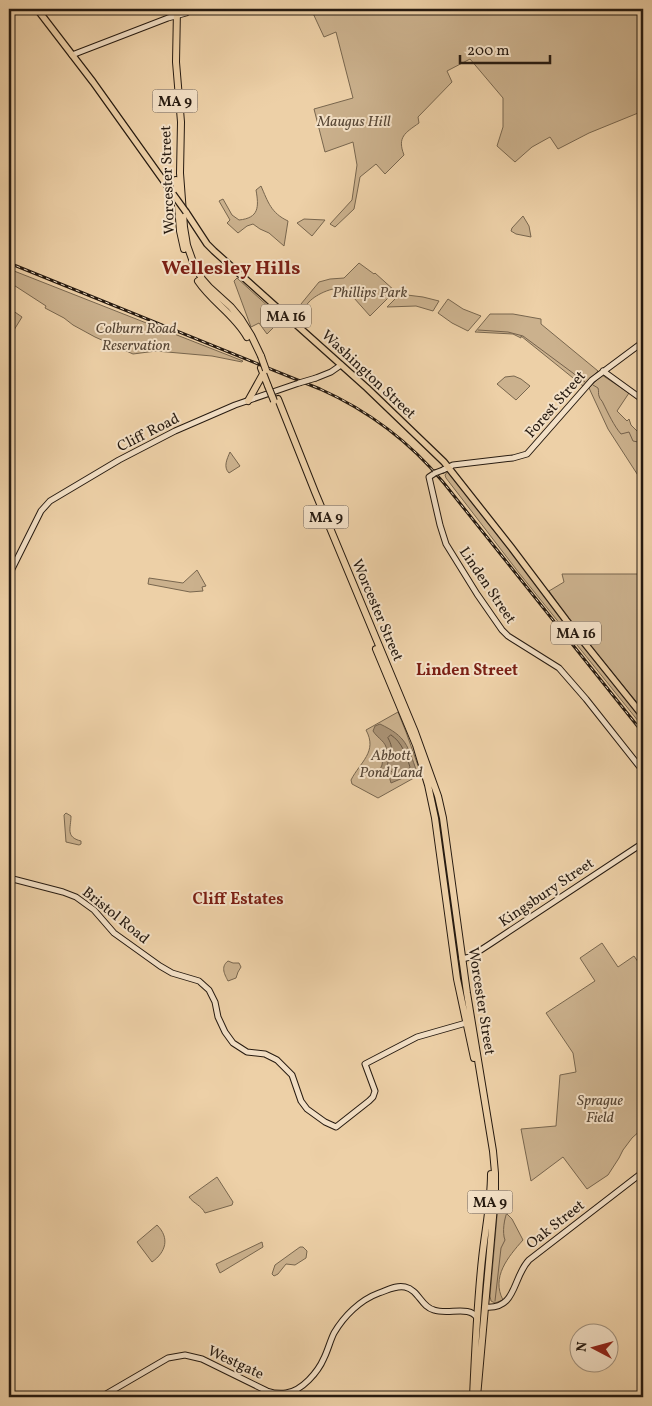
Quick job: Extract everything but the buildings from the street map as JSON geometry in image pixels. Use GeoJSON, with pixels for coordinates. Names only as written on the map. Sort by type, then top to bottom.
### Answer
{"type":"FeatureCollection","features":[{"type":"Feature","properties":{"kind":"highway","name":"Worcester Street"},"geometry":{"type":"LineString","coordinates":[[173,9],[176,14],[172,66],[177,129],[176,175],[180,228],[189,264],[199,283],[239,324],[258,355],[421,748],[442,812],[462,959],[466,1023],[474,1060],[491,1170],[490,1203],[483,1248],[481,1308],[473,1397]]}},
{"type":"Feature","properties":{"kind":"highway"},"geometry":{"type":"LineString","coordinates":[[248,401],[264,371]]}},
{"type":"Feature","properties":{"kind":"highway","name":"Worcester Street"},"geometry":{"type":"LineString","coordinates":[[276,400],[312,496],[416,745],[432,802],[454,962],[466,1008],[493,1151],[495,1195],[482,1293]]}},
{"type":"Feature","properties":{"kind":"highway"},"geometry":{"type":"LineString","coordinates":[[443,879],[447,877],[452,880]]}},
{"type":"Feature","properties":{"kind":"highway","name":"Worcester Street"},"geometry":{"type":"LineString","coordinates":[[477,1397],[480,1322]]}},
{"type":"Feature","properties":{"kind":"main road","name":"Washington Street"},"geometry":{"type":"LineString","coordinates":[[38,9],[186,212],[210,248],[408,427],[446,468],[457,477],[566,620],[643,716]]}},
{"type":"Feature","properties":{"kind":"street"},"geometry":{"type":"LineString","coordinates":[[72,55],[193,9]]}},
{"type":"Feature","properties":{"kind":"street","name":"Forest Street"},"geometry":{"type":"LineString","coordinates":[[432,475],[453,465],[513,458],[527,454],[588,384],[643,342]]}},
{"type":"Feature","properties":{"kind":"street","name":"Cliff Road"},"geometry":{"type":"LineString","coordinates":[[9,575],[39,514],[48,502],[147,445],[187,425],[248,401],[316,378],[333,371],[341,365]]}},
{"type":"Feature","properties":{"kind":"street"},"geometry":{"type":"LineString","coordinates":[[604,371],[643,400]]}},
{"type":"Feature","properties":{"kind":"street"},"geometry":{"type":"LineString","coordinates":[[457,477],[457,469],[462,464]]}},
{"type":"Feature","properties":{"kind":"street","name":"Linden Street"},"geometry":{"type":"LineString","coordinates":[[432,475],[440,525],[446,544],[502,630],[559,668],[643,771]]}},
{"type":"Feature","properties":{"kind":"street","name":"Kingsbury Street"},"geometry":{"type":"LineString","coordinates":[[462,959],[470,957],[643,843]]}},
{"type":"Feature","properties":{"kind":"street","name":"Bristol Road"},"geometry":{"type":"LineString","coordinates":[[9,878],[63,892],[78,898],[94,910],[114,933],[160,966],[173,974],[199,981],[209,990],[225,1032],[234,1043],[247,1052],[265,1054],[277,1060],[292,1075],[301,1101],[307,1109],[325,1122],[336,1127],[374,1097],[374,1091],[365,1064],[417,1037],[466,1023]]}},
{"type":"Feature","properties":{"kind":"street","name":"Oak Street"},"geometry":{"type":"LineString","coordinates":[[496,1305],[504,1303],[510,1297],[520,1272],[531,1258],[643,1172]]}},
{"type":"Feature","properties":{"kind":"street","name":"Westgate"},"geometry":{"type":"LineString","coordinates":[[101,1397],[168,1358],[185,1355],[202,1359],[276,1394],[297,1389],[317,1370],[335,1332],[346,1317],[355,1308],[374,1295],[391,1288],[405,1287],[410,1289],[432,1310],[447,1312],[481,1308]]}},
{"type":"Feature","properties":{"kind":"street"},"geometry":{"type":"LineString","coordinates":[[482,1293],[489,1303],[496,1305]]}},
{"type":"Feature","properties":{"kind":"street"},"geometry":{"type":"LineString","coordinates":[[481,1308],[496,1305]]}},
{"type":"Feature","properties":{"kind":"street"},"geometry":{"type":"LineString","coordinates":[[462,1311],[472,1313],[480,1322]]}},
{"type":"Feature","properties":{"kind":"green space","name":"Maugus Hill"},"geometry":{"type":"Polygon","coordinates":[[[311,9],[643,9],[643,111],[589,133],[558,149],[550,137],[532,147],[515,162],[497,146],[503,127],[503,98],[470,59],[447,71],[452,82],[418,117],[419,123],[404,136],[401,144],[404,155],[385,174],[376,164],[360,177],[354,209],[335,227],[330,224],[352,200],[357,165],[353,142],[325,152],[314,109],[353,98],[336,32],[324,37],[311,9]]]}},
{"type":"Feature","properties":{"kind":"green space"},"geometry":{"type":"Polygon","coordinates":[[[261,186],[274,211],[288,221],[284,246],[269,233],[253,224],[238,233],[227,223],[230,220],[219,201],[223,199],[232,215],[239,220],[246,219],[251,217],[256,211],[256,190],[261,186]]]}},
{"type":"Feature","properties":{"kind":"green space"},"geometry":{"type":"Polygon","coordinates":[[[523,216],[529,226],[531,237],[511,231],[523,216]]]}},
{"type":"Feature","properties":{"kind":"green space"},"geometry":{"type":"Polygon","coordinates":[[[304,219],[325,220],[312,236],[297,223],[304,219]]]}},
{"type":"Feature","properties":{"kind":"green space","name":"Phillips Park"},"geometry":{"type":"Polygon","coordinates":[[[359,263],[375,273],[395,291],[370,316],[354,298],[353,294],[347,289],[342,288],[321,293],[309,302],[296,318],[292,315],[319,282],[344,278],[359,263]]]}},
{"type":"Feature","properties":{"kind":"green space","name":"Colburn Road Reservation"},"geometry":{"type":"Polygon","coordinates":[[[9,269],[243,361],[156,351],[133,354],[95,337],[45,308],[46,306],[9,282],[9,269]]]}},
{"type":"Feature","properties":{"kind":"green space"},"geometry":{"type":"Polygon","coordinates":[[[237,278],[282,319],[267,334],[259,323],[251,327],[234,281],[237,278]]]}},
{"type":"Feature","properties":{"kind":"green space"},"geometry":{"type":"Polygon","coordinates":[[[407,295],[439,301],[433,311],[416,306],[387,307],[398,296],[407,295]]]}},
{"type":"Feature","properties":{"kind":"green space"},"geometry":{"type":"Polygon","coordinates":[[[448,299],[463,309],[481,316],[468,331],[438,313],[448,299]]]}},
{"type":"Feature","properties":{"kind":"green space"},"geometry":{"type":"Polygon","coordinates":[[[9,308],[22,317],[9,335],[9,308]]]}},
{"type":"Feature","properties":{"kind":"green space"},"geometry":{"type":"Polygon","coordinates":[[[490,314],[513,314],[541,319],[541,324],[598,371],[583,386],[521,336],[521,338],[513,334],[475,332],[490,314]]]}},
{"type":"Feature","properties":{"kind":"green space"},"geometry":{"type":"Polygon","coordinates":[[[602,375],[629,393],[617,411],[627,421],[629,419],[631,425],[643,437],[643,480],[641,480],[608,429],[589,388],[602,375]]]}},
{"type":"Feature","properties":{"kind":"green space"},"geometry":{"type":"Polygon","coordinates":[[[514,376],[530,386],[516,400],[497,384],[505,377],[514,376]]]}},
{"type":"Feature","properties":{"kind":"green space"},"geometry":{"type":"Polygon","coordinates":[[[230,452],[240,466],[229,473],[226,466],[230,452]]]}},
{"type":"Feature","properties":{"kind":"green space"},"geometry":{"type":"Polygon","coordinates":[[[448,471],[643,720],[643,727],[519,573],[446,478],[445,475],[448,471]]]}},
{"type":"Feature","properties":{"kind":"green space"},"geometry":{"type":"Polygon","coordinates":[[[197,570],[206,586],[202,587],[203,591],[190,592],[148,584],[149,578],[183,583],[197,570]]]}},
{"type":"Feature","properties":{"kind":"green space"},"geometry":{"type":"Polygon","coordinates":[[[562,574],[643,574],[643,710],[568,618],[549,591],[564,582],[562,574]]]}},
{"type":"Feature","properties":{"kind":"green space","name":"Abbott Pond Land"},"geometry":{"type":"Polygon","coordinates":[[[398,712],[421,774],[378,798],[352,784],[351,780],[369,751],[369,738],[366,730],[398,712]]]}},
{"type":"Feature","properties":{"kind":"green space"},"geometry":{"type":"Polygon","coordinates":[[[66,813],[71,816],[70,832],[73,837],[81,841],[79,845],[66,842],[64,815],[66,813]]]}},
{"type":"Feature","properties":{"kind":"green space","name":"Sprague Field"},"geometry":{"type":"Polygon","coordinates":[[[602,943],[618,967],[634,956],[643,969],[643,1019],[638,1021],[643,1028],[643,1128],[623,1150],[608,1175],[587,1189],[563,1157],[531,1181],[521,1129],[556,1126],[560,1075],[576,1072],[573,1053],[546,1013],[595,981],[580,958],[602,943]]]}},
{"type":"Feature","properties":{"kind":"green space"},"geometry":{"type":"Polygon","coordinates":[[[228,961],[239,963],[241,967],[236,978],[228,981],[224,966],[228,961]]]}},
{"type":"Feature","properties":{"kind":"green space"},"geometry":{"type":"Polygon","coordinates":[[[217,1177],[233,1202],[232,1205],[205,1213],[189,1197],[217,1177]]]}},
{"type":"Feature","properties":{"kind":"green space"},"geometry":{"type":"Polygon","coordinates":[[[498,1205],[512,1219],[523,1240],[503,1268],[499,1283],[503,1300],[495,1303],[491,1301],[490,1296],[498,1205]]]}},
{"type":"Feature","properties":{"kind":"green space"},"geometry":{"type":"Polygon","coordinates":[[[157,1225],[164,1235],[165,1245],[161,1254],[152,1262],[137,1242],[157,1225]]]}},
{"type":"Feature","properties":{"kind":"green space"},"geometry":{"type":"Polygon","coordinates":[[[262,1242],[263,1247],[220,1273],[216,1264],[262,1242]]]}},
{"type":"Feature","properties":{"kind":"green space"},"geometry":{"type":"Polygon","coordinates":[[[300,1247],[307,1251],[306,1258],[295,1265],[286,1264],[274,1276],[272,1274],[275,1265],[300,1247]]]}},
{"type":"Feature","properties":{"kind":"water"},"geometry":{"type":"Polygon","coordinates":[[[380,724],[396,733],[405,743],[417,772],[391,783],[389,776],[379,772],[387,751],[383,742],[373,731],[375,726],[380,724]]]}},
{"type":"Feature","properties":{"kind":"waterway"},"geometry":{"type":"LineString","coordinates":[[478,330],[508,332],[523,336],[585,382]]}},
{"type":"Feature","properties":{"kind":"waterway"},"geometry":{"type":"LineString","coordinates":[[593,385],[598,388],[600,398],[618,431],[621,434],[629,432],[633,441],[638,442],[643,450]]}},
{"type":"Feature","properties":{"kind":"waterway"},"geometry":{"type":"LineString","coordinates":[[495,1301],[501,1248],[505,1240],[505,1217],[508,1210]]}},
{"type":"Feature","properties":{"kind":"railway"},"geometry":{"type":"LineString","coordinates":[[9,263],[320,389],[355,407],[387,428],[416,453],[443,482],[643,733]]}},
{"type":"Feature","properties":{"kind":"district","name":"Wellesley Hills"},"geometry":{"type":"Point","coordinates":[231,267]}},
{"type":"Feature","properties":{"kind":"district","name":"Linden Street"},"geometry":{"type":"Point","coordinates":[467,669]}},
{"type":"Feature","properties":{"kind":"district","name":"Cliff Estates"},"geometry":{"type":"Point","coordinates":[238,898]}}]}
